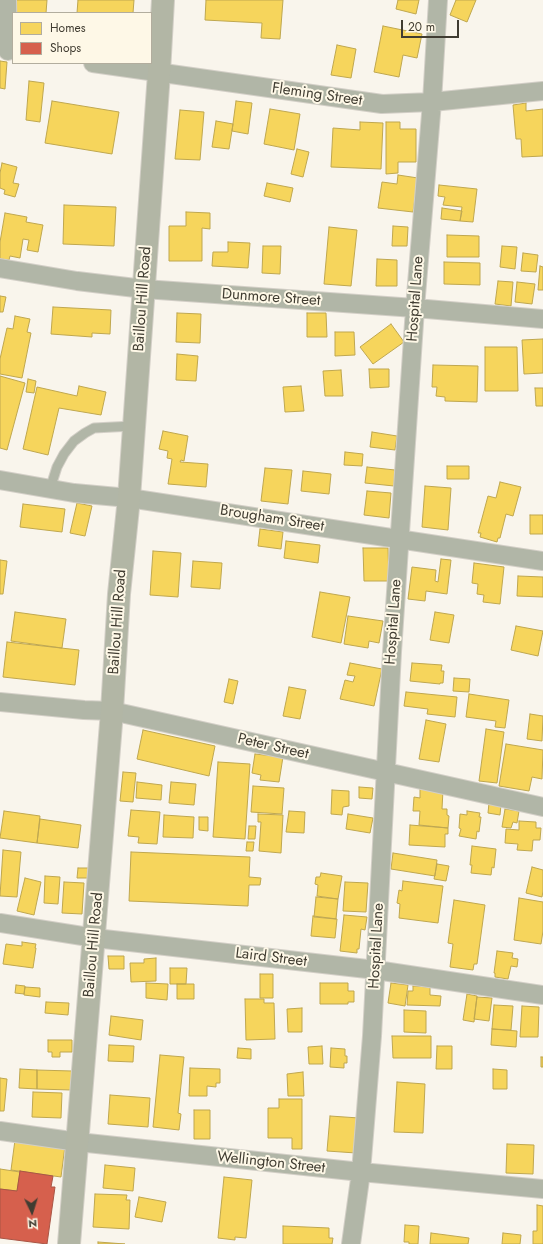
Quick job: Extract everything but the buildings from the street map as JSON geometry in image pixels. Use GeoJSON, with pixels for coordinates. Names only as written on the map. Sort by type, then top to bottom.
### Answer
{"type":"FeatureCollection","features":[{"type":"Feature","properties":{"kind":"main road","name":"Baillou Hill Road"},"geometry":{"type":"LineString","coordinates":[[70,1244],[112,711],[119,594],[129,498],[163,0]]}},
{"type":"Feature","properties":{"kind":"street"},"geometry":{"type":"LineString","coordinates":[[7,0],[7,50]]}},
{"type":"Feature","properties":{"kind":"street","name":"Hospital Lane"},"geometry":{"type":"LineString","coordinates":[[351,1244],[361,1172],[372,1036],[385,772],[399,539],[415,308],[432,102],[438,0]]}},
{"type":"Feature","properties":{"kind":"street","name":"Fleming Street"},"geometry":{"type":"LineString","coordinates":[[100,64],[382,104],[432,102],[543,91]]}},
{"type":"Feature","properties":{"kind":"street","name":"Dunmore Street"},"geometry":{"type":"LineString","coordinates":[[0,268],[76,282],[144,289],[415,308],[543,319]]}},
{"type":"Feature","properties":{"kind":"street","name":"Brougham Street"},"geometry":{"type":"LineString","coordinates":[[0,480],[74,493],[129,498],[543,561]]}},
{"type":"Feature","properties":{"kind":"street","name":"Peter Street"},"geometry":{"type":"LineString","coordinates":[[0,702],[84,710],[112,711],[543,807]]}},
{"type":"Feature","properties":{"kind":"street","name":"Laird Street"},"geometry":{"type":"LineString","coordinates":[[0,923],[94,938],[376,970],[543,995]]}},
{"type":"Feature","properties":{"kind":"street","name":"Wellington Street"},"geometry":{"type":"LineString","coordinates":[[0,1131],[78,1142],[361,1172],[543,1189]]}},
{"type":"Feature","properties":{"kind":"lane"},"geometry":{"type":"LineString","coordinates":[[50,489],[57,466],[74,441],[94,428],[133,426]]}}]}
